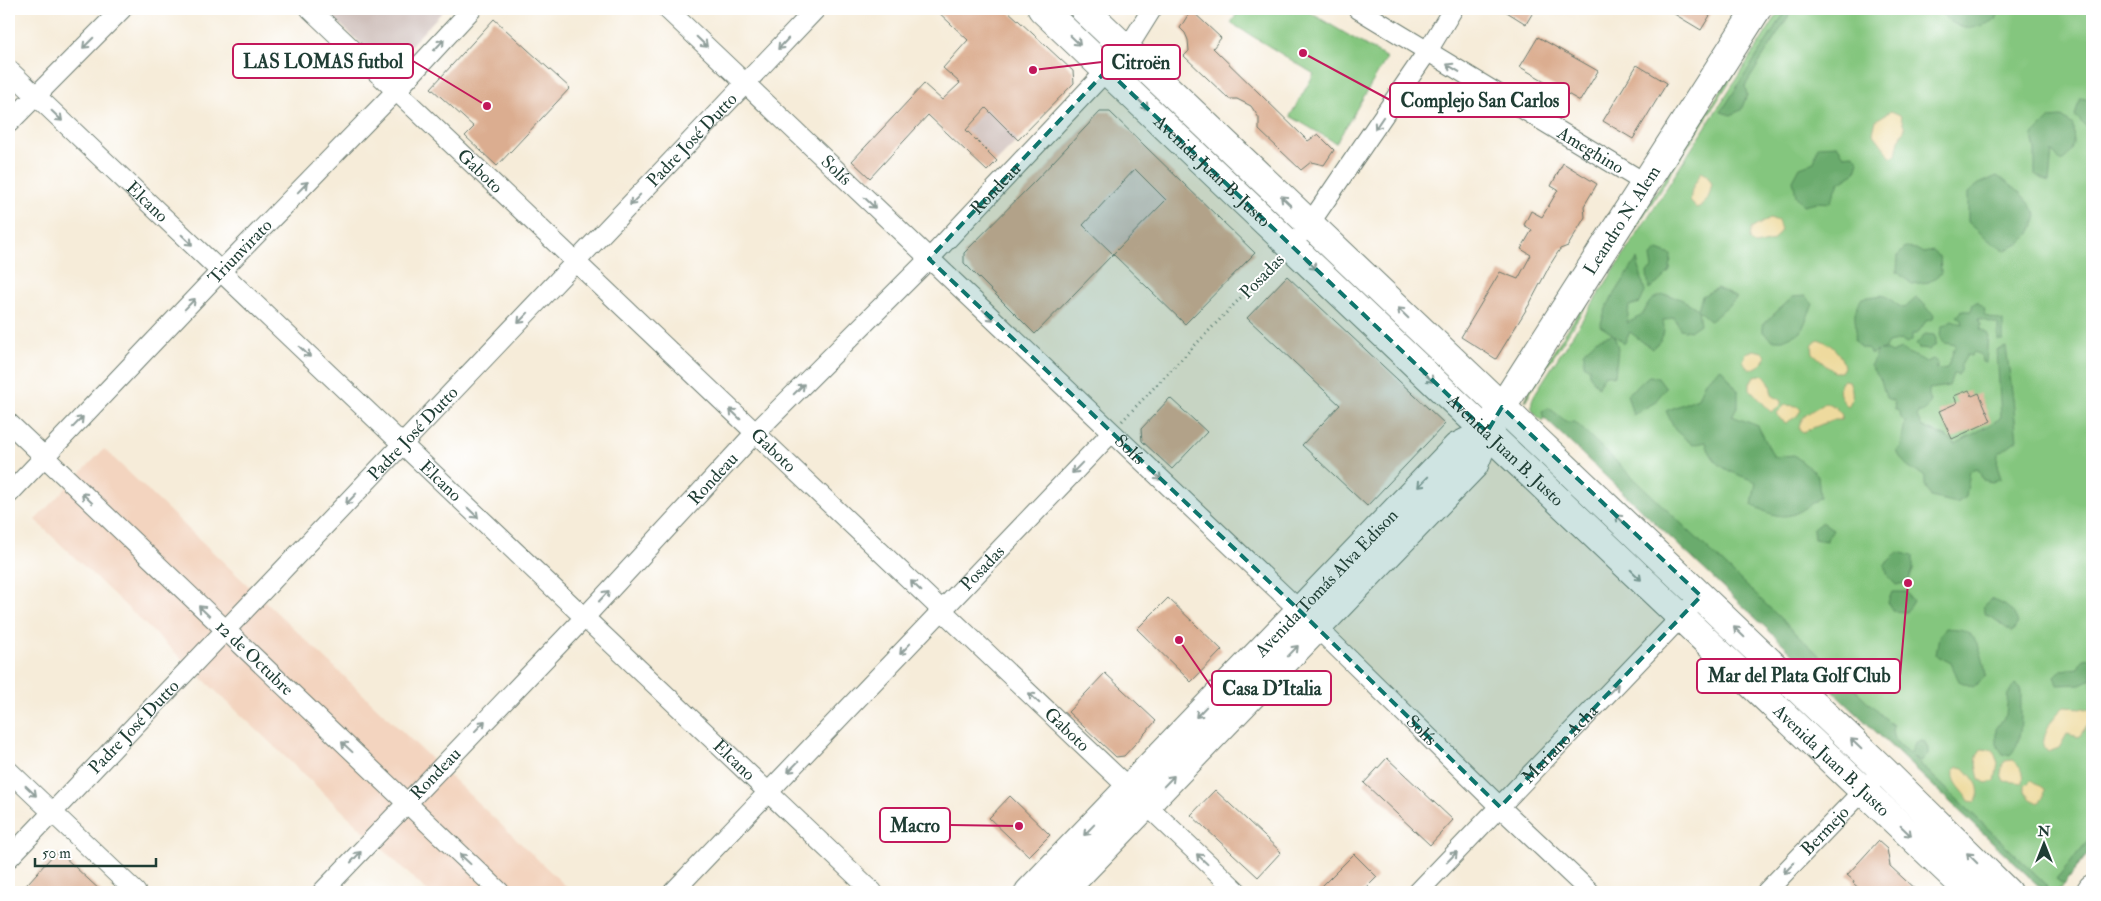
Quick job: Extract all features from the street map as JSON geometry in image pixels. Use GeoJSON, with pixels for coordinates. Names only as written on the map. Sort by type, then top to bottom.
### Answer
{"type":"FeatureCollection","features":[{"type":"Feature","properties":{"kind":"main road","name":"Avenida Juan B. Justo"},"geometry":{"type":"LineString","coordinates":[[1042,9],[1970,892]]}},
{"type":"Feature","properties":{"kind":"main road","name":"Avenida Juan B. Justo"},"geometry":{"type":"LineString","coordinates":[[1084,9],[1883,770],[2007,892]]}},
{"type":"Feature","properties":{"kind":"main road","name":"Leandro N. Alem"},"geometry":{"type":"LineString","coordinates":[[1466,456],[1487,432],[1757,9]]}},
{"type":"Feature","properties":{"kind":"main road","name":"Avenida Tomás Alva Edison"},"geometry":{"type":"LineString","coordinates":[[1029,892],[1137,797],[1466,456]]}},
{"type":"Feature","properties":{"kind":"main road","name":"Avenida Tomás Alva Edison"},"geometry":{"type":"LineString","coordinates":[[1062,892],[1137,797]]}},
{"type":"Feature","properties":{"kind":"street"},"geometry":{"type":"LineString","coordinates":[[9,122],[122,9]]}},
{"type":"Feature","properties":{"kind":"street","name":"Gaboto"},"geometry":{"type":"LineString","coordinates":[[310,9],[1238,892]]}},
{"type":"Feature","properties":{"kind":"street","name":"Triunvirato"},"geometry":{"type":"LineString","coordinates":[[9,494],[220,272],[396,91],[472,9]]}},
{"type":"Feature","properties":{"kind":"street","name":"Solís"},"geometry":{"type":"LineString","coordinates":[[667,9],[1308,618],[1500,807],[1590,892]]}},
{"type":"Feature","properties":{"kind":"street","name":"Padre José Dutto"},"geometry":{"type":"LineString","coordinates":[[9,858],[816,9]]}},
{"type":"Feature","properties":{"kind":"street","name":"Rondeau"},"geometry":{"type":"LineString","coordinates":[[322,892],[584,618],[755,433],[929,259],[1127,49],[1152,9]]}},
{"type":"Feature","properties":{"kind":"street","name":"Ameghino"},"geometry":{"type":"LineString","coordinates":[[1358,9],[1645,183]]}},
{"type":"Feature","properties":{"kind":"street"},"geometry":{"type":"LineString","coordinates":[[1292,246],[1311,225],[1427,52],[1453,9]]}},
{"type":"Feature","properties":{"kind":"street","name":"Elcano"},"geometry":{"type":"LineString","coordinates":[[9,70],[873,892]]}},
{"type":"Feature","properties":{"kind":"street","name":"12 de Octubre"},"geometry":{"type":"LineString","coordinates":[[9,424],[500,892]]}},
{"type":"Feature","properties":{"kind":"street","name":"Posadas"},"geometry":{"type":"LineString","coordinates":[[673,892],[1111,432]]}},
{"type":"Feature","properties":{"kind":"street","name":"Mariano Acha"},"geometry":{"type":"LineString","coordinates":[[1418,892],[1701,596]]}},
{"type":"Feature","properties":{"kind":"street","name":"Bermejo"},"geometry":{"type":"LineString","coordinates":[[1766,892],[1883,770]]}},
{"type":"Feature","properties":{"kind":"street"},"geometry":{"type":"LineString","coordinates":[[9,771],[136,892]]}},
{"type":"Feature","properties":{"kind":"path","name":"Posadas"},"geometry":{"type":"LineString","coordinates":[[1111,432],[1292,246]]}},
{"type":"Feature","properties":{"kind":"highlighted area"},"geometry":{"type":"Polygon","coordinates":[[[1107,70],[1487,432],[1502,407],[1701,596],[1500,807],[1299,610],[929,259],[1107,70]]]}},
{"type":"Feature","properties":{"kind":"shaded area"},"geometry":{"type":"Polygon","coordinates":[[[324,9],[445,9],[388,69],[324,9]]]}},
{"type":"Feature","properties":{"kind":"shaded area"},"geometry":{"type":"Polygon","coordinates":[[[960,83],[1018,140],[987,171],[942,100],[960,83]]]}},
{"type":"Feature","properties":{"kind":"shaded area"},"geometry":{"type":"Polygon","coordinates":[[[1088,123],[1166,200],[1113,254],[1036,180],[1088,123]]]}},
{"type":"Feature","properties":{"kind":"shaded area"},"geometry":{"type":"Polygon","coordinates":[[[104,449],[572,892],[428,892],[35,520],[104,449]]]}},
{"type":"Feature","properties":{"kind":"green space"},"geometry":{"type":"Polygon","coordinates":[[[1240,9],[1304,9],[1387,58],[1336,143],[1290,116],[1314,74],[1231,23],[1240,9]]]}},
{"type":"Feature","properties":{"kind":"green space"},"geometry":{"type":"Polygon","coordinates":[[[1773,9],[1776,9],[1525,401],[1530,388],[1773,9]]]}},
{"type":"Feature","properties":{"kind":"green space"},"geometry":{"type":"Polygon","coordinates":[[[1781,9],[2092,9],[2092,848],[2064,885],[2057,891],[2046,889],[1546,416],[1542,421],[1532,408],[1531,404],[1536,392],[1781,9]]]}},
{"type":"Feature","properties":{"kind":"green space"},"geometry":{"type":"Polygon","coordinates":[[[1787,9],[1793,9],[1745,86],[1747,95],[1741,110],[1731,115],[1721,112],[1787,9]]]}},
{"type":"Feature","properties":{"kind":"green space"},"geometry":{"type":"Polygon","coordinates":[[[1935,9],[2000,9],[1996,20],[1976,27],[1963,28],[1951,22],[1935,9]]]}},
{"type":"Feature","properties":{"kind":"green space"},"geometry":{"type":"Polygon","coordinates":[[[2080,98],[2092,100],[2092,132],[2075,116],[2080,98]]]}},
{"type":"Feature","properties":{"kind":"green space"},"geometry":{"type":"Polygon","coordinates":[[[2062,117],[2073,125],[2073,145],[2069,154],[2061,162],[2052,151],[2049,182],[2035,175],[2035,150],[2032,136],[2050,118],[2062,117]]]}},
{"type":"Feature","properties":{"kind":"green space"},"geometry":{"type":"Polygon","coordinates":[[[1837,145],[1844,155],[1853,154],[1859,161],[1856,172],[1839,183],[1830,203],[1817,202],[1803,205],[1796,196],[1793,180],[1800,167],[1814,162],[1818,146],[1837,145]]]}},
{"type":"Feature","properties":{"kind":"green space"},"geometry":{"type":"Polygon","coordinates":[[[1997,176],[2020,193],[2037,216],[2032,229],[2023,242],[2005,250],[1993,244],[1968,222],[1968,193],[1979,184],[1997,176]]]}},
{"type":"Feature","properties":{"kind":"green space"},"geometry":{"type":"Polygon","coordinates":[[[1905,248],[1916,249],[1923,253],[1933,251],[1940,257],[1941,273],[1929,282],[1912,284],[1897,272],[1898,256],[1905,248]]]}},
{"type":"Feature","properties":{"kind":"green space"},"geometry":{"type":"Polygon","coordinates":[[[1658,250],[1671,255],[1670,271],[1649,289],[1647,272],[1653,268],[1651,256],[1658,250]]]}},
{"type":"Feature","properties":{"kind":"green space"},"geometry":{"type":"Polygon","coordinates":[[[1637,259],[1645,292],[1640,303],[1629,306],[1627,323],[1642,315],[1649,302],[1659,296],[1676,297],[1698,309],[1702,296],[1717,288],[1737,298],[1710,321],[1698,310],[1700,324],[1690,331],[1680,329],[1674,317],[1663,321],[1664,330],[1662,336],[1652,349],[1630,332],[1624,343],[1614,335],[1618,348],[1615,376],[1605,374],[1598,387],[1589,374],[1589,367],[1584,365],[1584,351],[1597,339],[1613,334],[1600,326],[1607,306],[1637,259]]]}},
{"type":"Feature","properties":{"kind":"green space"},"geometry":{"type":"Polygon","coordinates":[[[1883,295],[1905,308],[1916,298],[1934,315],[1933,319],[1926,321],[1917,334],[1912,334],[1912,340],[1907,343],[1901,340],[1888,343],[1885,348],[1880,350],[1886,350],[1891,353],[1901,349],[1926,362],[1933,359],[1938,363],[1936,368],[1947,368],[1956,345],[1944,343],[1940,337],[1941,327],[1952,320],[1962,324],[1961,319],[1957,316],[1962,311],[1971,311],[1973,304],[1977,302],[1983,308],[1985,316],[2003,321],[2003,340],[1998,340],[1998,324],[1978,319],[1981,325],[1980,329],[1988,334],[1986,363],[1982,362],[1981,355],[1974,352],[1971,356],[1967,355],[1961,365],[1961,371],[1958,375],[1953,374],[1949,386],[1929,389],[1931,401],[1924,412],[1918,412],[1917,416],[1922,427],[1945,436],[1956,444],[2001,418],[1997,350],[2006,347],[2017,440],[1998,454],[1997,466],[2001,478],[1992,482],[1983,480],[1978,469],[1970,471],[1966,497],[1957,503],[1931,497],[1925,485],[1925,476],[1908,467],[1899,456],[1897,451],[1901,446],[1905,422],[1901,418],[1900,412],[1895,409],[1894,401],[1886,398],[1881,380],[1870,366],[1878,351],[1871,354],[1867,349],[1860,347],[1854,339],[1856,328],[1855,315],[1862,298],[1883,295]]]}},
{"type":"Feature","properties":{"kind":"green space"},"geometry":{"type":"Polygon","coordinates":[[[1805,296],[1813,304],[1801,332],[1783,340],[1772,340],[1763,332],[1763,324],[1793,297],[1805,296]]]}},
{"type":"Feature","properties":{"kind":"green space"},"geometry":{"type":"Polygon","coordinates":[[[1925,334],[1934,335],[1936,339],[1935,345],[1929,350],[1920,349],[1916,345],[1925,334]]]}},
{"type":"Feature","properties":{"kind":"green space"},"geometry":{"type":"Polygon","coordinates":[[[1721,368],[1738,391],[1738,405],[1732,416],[1758,426],[1774,457],[1794,455],[1818,475],[1820,497],[1795,514],[1780,516],[1752,505],[1756,482],[1732,472],[1719,464],[1709,451],[1706,442],[1693,445],[1676,431],[1666,411],[1698,398],[1705,381],[1721,368]]]}},
{"type":"Feature","properties":{"kind":"green space"},"geometry":{"type":"Polygon","coordinates":[[[1649,376],[1658,377],[1666,388],[1654,403],[1633,415],[1627,394],[1649,376]]]}},
{"type":"Feature","properties":{"kind":"green space"},"geometry":{"type":"Polygon","coordinates":[[[1549,408],[1567,422],[1575,422],[1893,725],[1894,739],[1899,745],[1910,754],[1915,744],[1921,741],[1925,742],[1928,755],[1920,761],[1913,757],[2047,885],[2046,889],[2043,890],[1543,417],[1542,411],[1549,408]]]}},
{"type":"Feature","properties":{"kind":"green space"},"geometry":{"type":"Polygon","coordinates":[[[1822,522],[1833,529],[1826,541],[1814,539],[1813,529],[1822,522]]]}},
{"type":"Feature","properties":{"kind":"green space"},"geometry":{"type":"Polygon","coordinates":[[[1898,552],[1913,556],[1913,570],[1908,582],[1896,585],[1888,576],[1884,565],[1898,552]]]}},
{"type":"Feature","properties":{"kind":"green space"},"geometry":{"type":"Polygon","coordinates":[[[1892,592],[1906,592],[1913,601],[1906,612],[1892,611],[1888,602],[1892,592]]]}},
{"type":"Feature","properties":{"kind":"green space"},"geometry":{"type":"Polygon","coordinates":[[[1991,599],[2004,605],[2014,614],[2018,623],[2012,632],[1986,615],[1983,606],[1991,599]]]}},
{"type":"Feature","properties":{"kind":"green space"},"geometry":{"type":"Polygon","coordinates":[[[1946,628],[1965,631],[1970,634],[1978,645],[1986,676],[1973,687],[1959,681],[1951,663],[1936,655],[1939,636],[1946,628]]]}},
{"type":"Feature","properties":{"kind":"green space"},"geometry":{"type":"Polygon","coordinates":[[[2090,658],[2092,660],[2092,679],[2081,684],[2058,685],[2055,676],[2061,670],[2078,668],[2083,659],[2090,658]]]}},
{"type":"Feature","properties":{"kind":"green space"},"geometry":{"type":"Polygon","coordinates":[[[2016,684],[2021,688],[2021,724],[2018,742],[2010,756],[2003,754],[1996,744],[1996,729],[2006,715],[2008,694],[2016,684]]]}},
{"type":"Feature","properties":{"kind":"green space"},"geometry":{"type":"Polygon","coordinates":[[[2092,836],[2092,848],[2064,885],[2056,879],[2092,836]]]}},
{"type":"Feature","properties":{"kind":"sand"},"geometry":{"type":"Polygon","coordinates":[[[1891,111],[1900,115],[1905,128],[1899,140],[1896,154],[1891,157],[1873,133],[1876,120],[1891,111]]]}},
{"type":"Feature","properties":{"kind":"sand"},"geometry":{"type":"Polygon","coordinates":[[[1701,172],[1707,175],[1712,183],[1706,201],[1696,208],[1690,201],[1692,189],[1701,172]]]}},
{"type":"Feature","properties":{"kind":"sand"},"geometry":{"type":"Polygon","coordinates":[[[1770,218],[1778,221],[1781,230],[1773,241],[1755,245],[1750,240],[1751,229],[1770,218]]]}},
{"type":"Feature","properties":{"kind":"sand"},"geometry":{"type":"Polygon","coordinates":[[[1818,339],[1827,343],[1838,353],[1844,367],[1841,372],[1834,372],[1813,353],[1812,346],[1818,339]]]}},
{"type":"Feature","properties":{"kind":"sand"},"geometry":{"type":"Polygon","coordinates":[[[1754,350],[1762,352],[1766,356],[1762,363],[1750,370],[1743,361],[1746,353],[1754,350]]]}},
{"type":"Feature","properties":{"kind":"sand"},"geometry":{"type":"Polygon","coordinates":[[[1754,376],[1765,376],[1770,385],[1772,395],[1781,401],[1781,405],[1771,412],[1750,389],[1750,383],[1754,376]]]}},
{"type":"Feature","properties":{"kind":"sand"},"geometry":{"type":"Polygon","coordinates":[[[1843,380],[1849,381],[1852,391],[1852,397],[1848,406],[1843,401],[1839,391],[1843,380]]]}},
{"type":"Feature","properties":{"kind":"sand"},"geometry":{"type":"Polygon","coordinates":[[[1825,402],[1835,407],[1842,415],[1841,420],[1832,420],[1803,432],[1799,429],[1805,416],[1825,402]]]}},
{"type":"Feature","properties":{"kind":"sand"},"geometry":{"type":"Polygon","coordinates":[[[1785,405],[1797,406],[1801,410],[1797,416],[1786,423],[1780,419],[1777,413],[1785,405]]]}},
{"type":"Feature","properties":{"kind":"sand"},"geometry":{"type":"Polygon","coordinates":[[[2064,707],[2090,710],[2092,718],[2079,737],[2067,734],[2059,748],[2048,752],[2043,746],[2045,734],[2052,720],[2064,707]]]}},
{"type":"Feature","properties":{"kind":"sand"},"geometry":{"type":"Polygon","coordinates":[[[1981,749],[1993,750],[1998,763],[1995,781],[1986,783],[1979,779],[1976,763],[1981,749]]]}},
{"type":"Feature","properties":{"kind":"sand"},"geometry":{"type":"Polygon","coordinates":[[[2012,760],[2022,770],[2023,783],[2004,781],[2001,773],[2002,766],[2005,761],[2012,760]]]}},
{"type":"Feature","properties":{"kind":"sand"},"geometry":{"type":"Polygon","coordinates":[[[1959,767],[1964,768],[1977,784],[1978,797],[1975,802],[1969,801],[1956,783],[1954,770],[1959,767]]]}},
{"type":"Feature","properties":{"kind":"sand"},"geometry":{"type":"Polygon","coordinates":[[[2031,780],[2044,789],[2043,798],[2039,803],[2031,799],[2025,792],[2025,786],[2031,780]]]}},
{"type":"Feature","properties":{"kind":"building"},"geometry":{"type":"Polygon","coordinates":[[[935,9],[1006,9],[1073,71],[1074,83],[1018,140],[986,108],[966,130],[997,161],[987,171],[928,115],[870,178],[852,161],[924,84],[942,100],[960,83],[943,68],[968,40],[935,9]]]}},
{"type":"Feature","properties":{"kind":"building"},"geometry":{"type":"Polygon","coordinates":[[[1502,9],[1535,9],[1526,24],[1502,9]]]}},
{"type":"Feature","properties":{"kind":"building"},"geometry":{"type":"Polygon","coordinates":[[[1666,9],[1714,9],[1701,30],[1666,9]]]}},
{"type":"Feature","properties":{"kind":"building"},"geometry":{"type":"Polygon","coordinates":[[[1191,10],[1221,38],[1213,48],[1308,141],[1318,134],[1334,150],[1324,165],[1311,162],[1301,170],[1259,130],[1259,118],[1251,106],[1237,99],[1229,99],[1184,56],[1189,51],[1188,40],[1180,28],[1191,10]]]}},
{"type":"Feature","properties":{"kind":"building"},"geometry":{"type":"Polygon","coordinates":[[[494,19],[570,88],[497,166],[465,136],[474,127],[431,88],[494,19]]]}},
{"type":"Feature","properties":{"kind":"building"},"geometry":{"type":"Polygon","coordinates":[[[1538,37],[1598,71],[1580,101],[1520,67],[1538,37]]]}},
{"type":"Feature","properties":{"kind":"building"},"geometry":{"type":"Polygon","coordinates":[[[1637,65],[1667,83],[1633,139],[1603,121],[1637,65]]]}},
{"type":"Feature","properties":{"kind":"building"},"geometry":{"type":"Polygon","coordinates":[[[1100,112],[1110,112],[1255,253],[1185,324],[1113,254],[1035,334],[964,263],[964,253],[1100,112]],[[1135,169],[1083,225],[1113,254],[1166,200],[1135,169]]]}},
{"type":"Feature","properties":{"kind":"building"},"geometry":{"type":"Polygon","coordinates":[[[1563,163],[1597,184],[1584,206],[1585,217],[1568,246],[1560,249],[1496,359],[1461,337],[1500,272],[1518,279],[1531,255],[1521,249],[1532,230],[1524,225],[1531,211],[1542,217],[1558,190],[1551,186],[1563,163]]]}},
{"type":"Feature","properties":{"kind":"building"},"geometry":{"type":"Polygon","coordinates":[[[1287,276],[1445,424],[1367,506],[1302,445],[1340,405],[1247,318],[1287,276]]]}},
{"type":"Feature","properties":{"kind":"building"},"geometry":{"type":"Polygon","coordinates":[[[1969,390],[1972,396],[1979,393],[1991,421],[1952,439],[1939,411],[1957,403],[1954,396],[1969,390]]]}},
{"type":"Feature","properties":{"kind":"building"},"geometry":{"type":"Polygon","coordinates":[[[1170,398],[1207,432],[1172,469],[1142,441],[1141,429],[1170,398]]]}},
{"type":"Feature","properties":{"kind":"building"},"geometry":{"type":"Polygon","coordinates":[[[1168,598],[1222,650],[1191,682],[1137,629],[1168,598]]]}},
{"type":"Feature","properties":{"kind":"building"},"geometry":{"type":"Polygon","coordinates":[[[1105,673],[1156,721],[1124,756],[1116,757],[1068,712],[1105,673]]]}},
{"type":"Feature","properties":{"kind":"building"},"geometry":{"type":"Polygon","coordinates":[[[1387,758],[1453,820],[1430,845],[1364,783],[1387,758]]]}},
{"type":"Feature","properties":{"kind":"building"},"geometry":{"type":"Polygon","coordinates":[[[1215,790],[1281,852],[1258,877],[1191,815],[1215,790]]]}},
{"type":"Feature","properties":{"kind":"building"},"geometry":{"type":"Polygon","coordinates":[[[1010,796],[1050,835],[1029,856],[989,818],[1010,796]]]}},
{"type":"Feature","properties":{"kind":"building"},"geometry":{"type":"Polygon","coordinates":[[[1878,841],[1887,849],[1890,866],[1918,892],[1863,892],[1853,883],[1854,881],[1847,875],[1878,841]]]}},
{"type":"Feature","properties":{"kind":"building"},"geometry":{"type":"Polygon","coordinates":[[[54,854],[61,854],[102,892],[20,892],[54,854]]]}},
{"type":"Feature","properties":{"kind":"building"},"geometry":{"type":"Polygon","coordinates":[[[1354,854],[1377,877],[1362,892],[1316,892],[1354,854]]]}},
{"type":"Feature","properties":{"kind":"place","name":"Complejo San Carlos"},"geometry":{"type":"Point","coordinates":[1303,53]}},
{"type":"Feature","properties":{"kind":"place","name":"Citroën"},"geometry":{"type":"Point","coordinates":[1033,70]}},
{"type":"Feature","properties":{"kind":"place","name":"LAS LOMAS futbol"},"geometry":{"type":"Point","coordinates":[487,106]}},
{"type":"Feature","properties":{"kind":"place","name":"Mar del Plata Golf Club"},"geometry":{"type":"Point","coordinates":[1908,583]}},
{"type":"Feature","properties":{"kind":"place","name":"Casa D'Italia"},"geometry":{"type":"Point","coordinates":[1179,640]}},
{"type":"Feature","properties":{"kind":"place","name":"Macro"},"geometry":{"type":"Point","coordinates":[1019,826]}}]}
